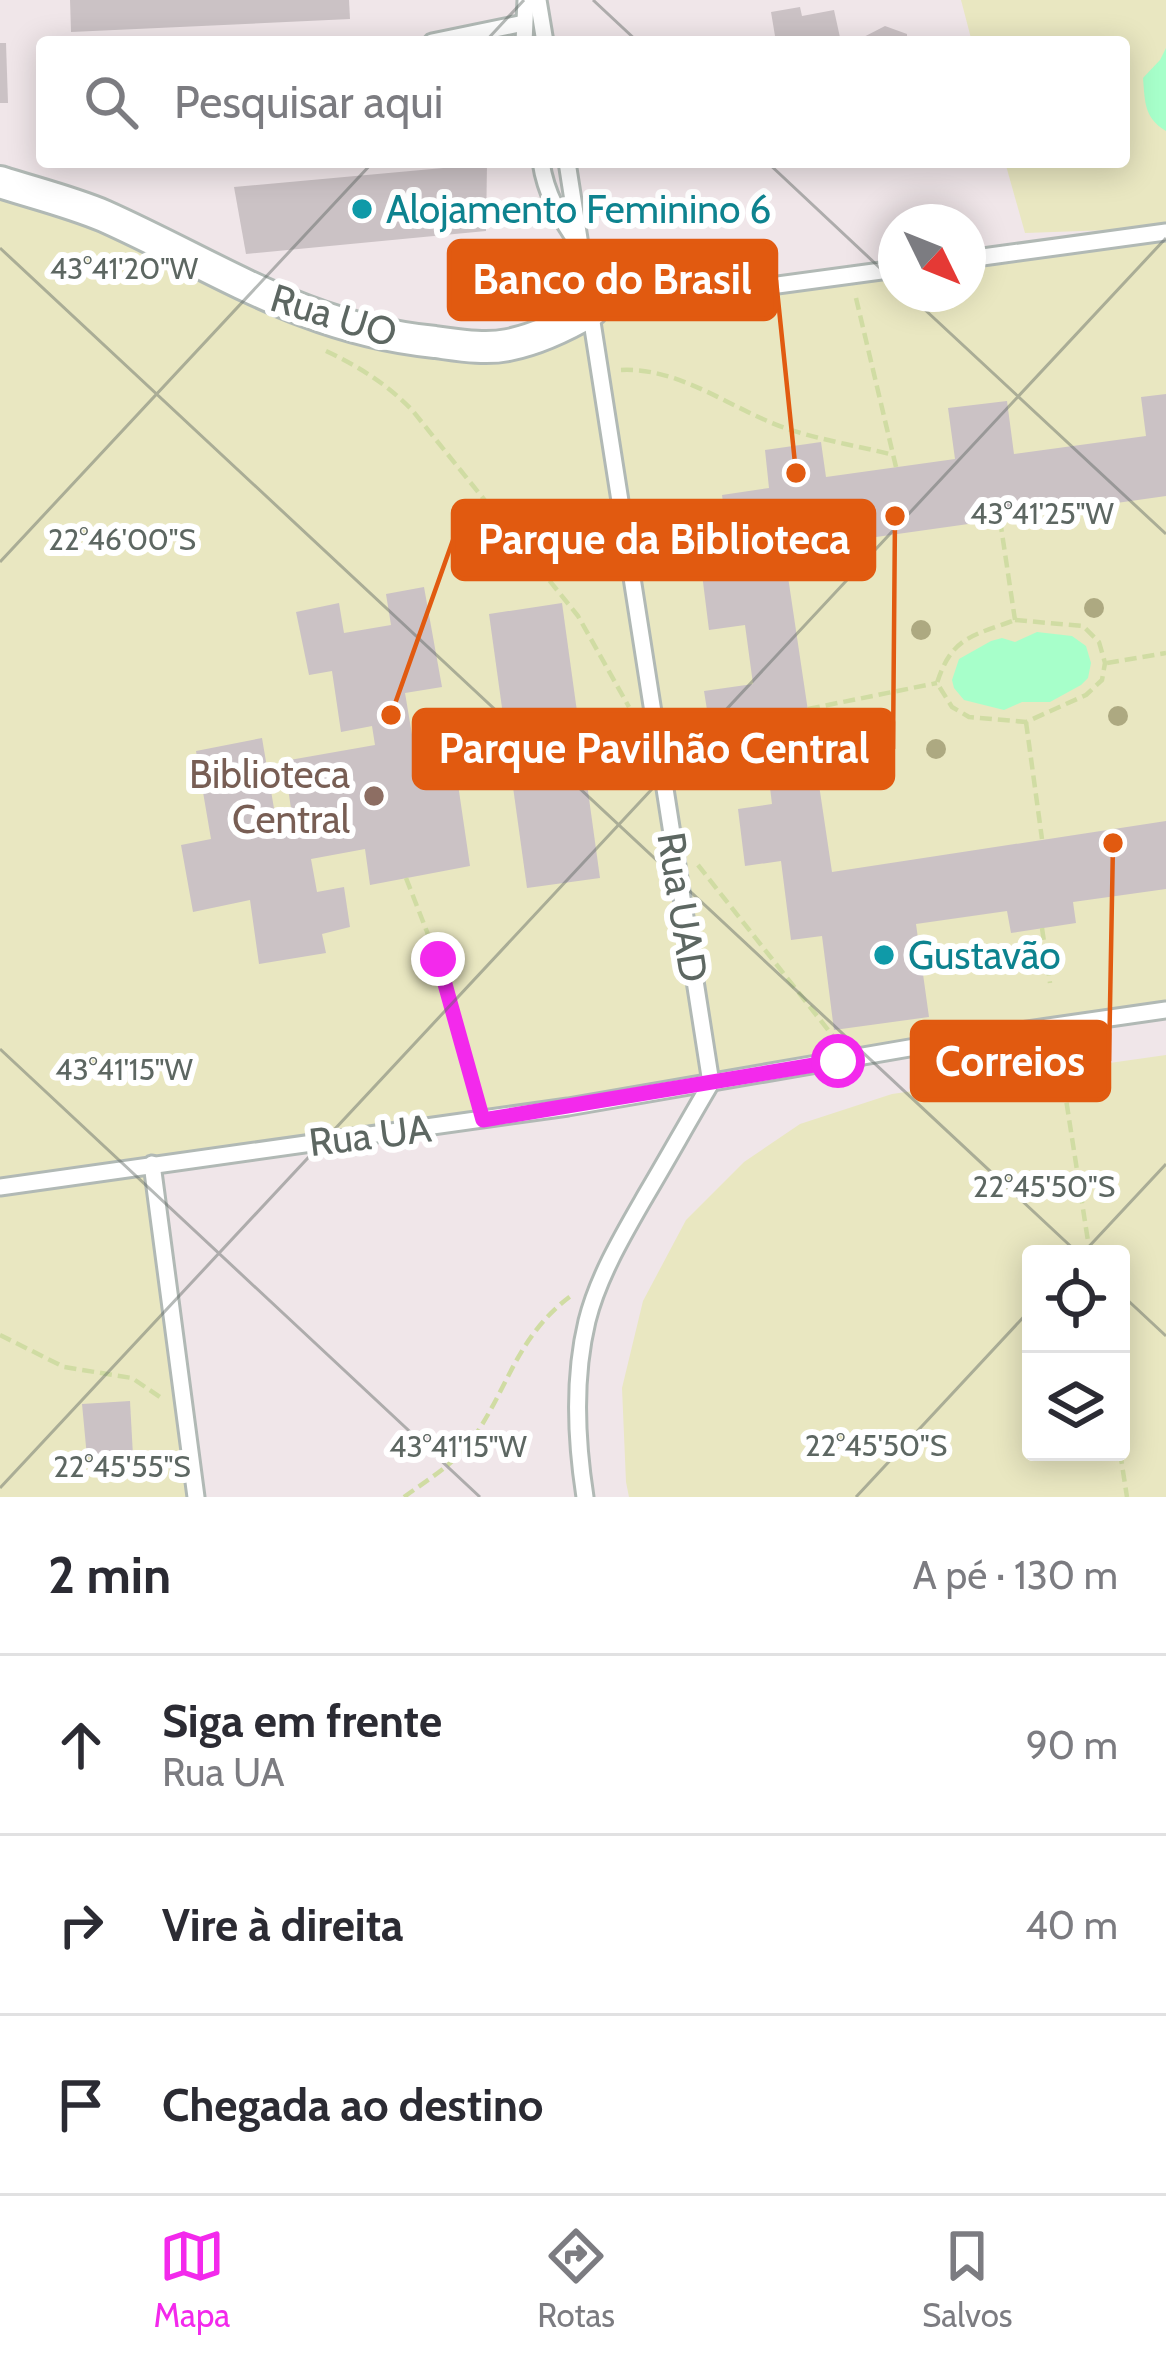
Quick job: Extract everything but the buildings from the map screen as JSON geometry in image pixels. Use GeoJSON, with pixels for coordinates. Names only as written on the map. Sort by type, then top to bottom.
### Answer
{"type":"FeatureCollection","features":[{"type":"Feature","properties":{"kind":"street","name":"Rua UO"},"geometry":{"type":"LineString","coordinates":[[0,182],[101,215],[315,317],[403,339],[503,346],[539,337],[592,310]]}},
{"type":"Feature","properties":{"kind":"lane"},"geometry":{"type":"LineString","coordinates":[[524,36],[526,0]]}},
{"type":"Feature","properties":{"kind":"lane"},"geometry":{"type":"LineString","coordinates":[[538,0],[544,36]]}},
{"type":"Feature","properties":{"kind":"lane"},"geometry":{"type":"LineString","coordinates":[[461,36],[524,23]]}},
{"type":"Feature","properties":{"kind":"lane"},"geometry":{"type":"LineString","coordinates":[[542,168],[554,209],[582,249]]}},
{"type":"Feature","properties":{"kind":"lane","name":"Rua UAD"},"geometry":{"type":"LineString","coordinates":[[568,168],[601,370],[648,725],[671,830],[711,1083]]}},
{"type":"Feature","properties":{"kind":"lane"},"geometry":{"type":"LineString","coordinates":[[986,257],[1166,232]]}},
{"type":"Feature","properties":{"kind":"lane","name":"Rua UO"},"geometry":{"type":"LineString","coordinates":[[592,310],[878,271]]}},
{"type":"Feature","properties":{"kind":"lane","name":"Rua UA"},"geometry":{"type":"LineString","coordinates":[[0,1187],[483,1120],[1166,1010]]}},
{"type":"Feature","properties":{"kind":"lane"},"geometry":{"type":"LineString","coordinates":[[585,1497],[577,1441],[577,1384],[587,1320],[605,1270],[711,1083]]}},
{"type":"Feature","properties":{"kind":"lane"},"geometry":{"type":"LineString","coordinates":[[152,1164],[196,1497]]}},
{"type":"Feature","properties":{"kind":"path"},"geometry":{"type":"LineString","coordinates":[[850,275],[896,467]]}},
{"type":"Feature","properties":{"kind":"path"},"geometry":{"type":"LineString","coordinates":[[316,346],[371,375],[412,410],[578,616],[648,725],[581,738]]}},
{"type":"Feature","properties":{"kind":"path"},"geometry":{"type":"LineString","coordinates":[[601,370],[636,369],[666,375],[786,429],[894,455]]}},
{"type":"Feature","properties":{"kind":"path"},"geometry":{"type":"LineString","coordinates":[[1000,520],[1015,620]]}},
{"type":"Feature","properties":{"kind":"path"},"geometry":{"type":"LineString","coordinates":[[1015,620],[1082,626],[1099,642],[1105,663],[1102,680],[1086,695],[1026,722],[969,717],[952,707],[937,682],[945,658],[964,640],[1015,620]]}},
{"type":"Feature","properties":{"kind":"path"},"geometry":{"type":"LineString","coordinates":[[1105,663],[1166,653]]}},
{"type":"Feature","properties":{"kind":"path"},"geometry":{"type":"LineString","coordinates":[[808,709],[937,682]]}},
{"type":"Feature","properties":{"kind":"path"},"geometry":{"type":"LineString","coordinates":[[1026,722],[1042,839]]}},
{"type":"Feature","properties":{"kind":"path"},"geometry":{"type":"LineString","coordinates":[[671,830],[851,1058]]}},
{"type":"Feature","properties":{"kind":"path"},"geometry":{"type":"LineString","coordinates":[[406,878],[438,959],[483,1120]]}},
{"type":"Feature","properties":{"kind":"path"},"geometry":{"type":"LineString","coordinates":[[1042,928],[1049,983]]}},
{"type":"Feature","properties":{"kind":"path"},"geometry":{"type":"LineString","coordinates":[[1061,1067],[1089,1245]]}},
{"type":"Feature","properties":{"kind":"path"},"geometry":{"type":"LineString","coordinates":[[404,1497],[448,1467],[475,1436],[524,1345],[552,1310],[605,1270]]}},
{"type":"Feature","properties":{"kind":"path"},"geometry":{"type":"LineString","coordinates":[[0,1335],[64,1367],[132,1378],[184,1414]]}},
{"type":"Feature","properties":{"kind":"path"},"geometry":{"type":"LineString","coordinates":[[1121,1461],[1127,1497]]}},
{"type":"Feature","properties":{"kind":"shaded area"},"geometry":{"type":"Polygon","coordinates":[[[961,0],[1166,0],[1166,228],[1025,233],[1007,168],[1130,168],[1130,36],[970,36],[961,0]]]}},
{"type":"Feature","properties":{"kind":"shaded area"},"geometry":{"type":"Polygon","coordinates":[[[1166,48],[1166,131],[1150,115],[1143,78],[1166,48]]]}},
{"type":"Feature","properties":{"kind":"shaded area"},"geometry":{"type":"Polygon","coordinates":[[[0,188],[388,336],[503,347],[592,310],[878,271],[878,312],[986,312],[986,257],[1166,232],[1166,1016],[153,1164],[203,1497],[0,1497],[0,188]]]}},
{"type":"Feature","properties":{"kind":"shaded area"},"geometry":{"type":"Polygon","coordinates":[[[1037,632],[1072,636],[1086,646],[1091,663],[1081,685],[1050,702],[1022,702],[1004,710],[964,700],[954,688],[959,659],[991,641],[1015,642],[1037,632]]]}},
{"type":"Feature","properties":{"kind":"shaded area"},"geometry":{"type":"Polygon","coordinates":[[[1166,1055],[1166,1497],[629,1497],[622,1388],[643,1301],[686,1220],[744,1162],[800,1124],[892,1094],[1166,1055]]]}},
{"type":"Feature","properties":{"kind":"place","name":"Alojamento Feminino 6"},"geometry":{"type":"Point","coordinates":[362,209]}},
{"type":"Feature","properties":{"kind":"place","name":"Banco do Brasil"},"geometry":{"type":"Point","coordinates":[796,473]}},
{"type":"Feature","properties":{"kind":"place","name":"Parque Pavilhão Central"},"geometry":{"type":"Point","coordinates":[895,516]}},
{"type":"Feature","properties":{"kind":"place","name":"Parque da Biblioteca"},"geometry":{"type":"Point","coordinates":[391,715]}},
{"type":"Feature","properties":{"kind":"place","name":"Biblioteca Central"},"geometry":{"type":"Point","coordinates":[374,796]}},
{"type":"Feature","properties":{"kind":"place","name":"Correios"},"geometry":{"type":"Point","coordinates":[1113,843]}},
{"type":"Feature","properties":{"kind":"place","name":"Gustavão"},"geometry":{"type":"Point","coordinates":[884,955]}},
{"type":"Feature","properties":{"kind":"route"},"geometry":{"type":"LineString","coordinates":[[438,959],[483,1120],[838,1061]]}}]}
